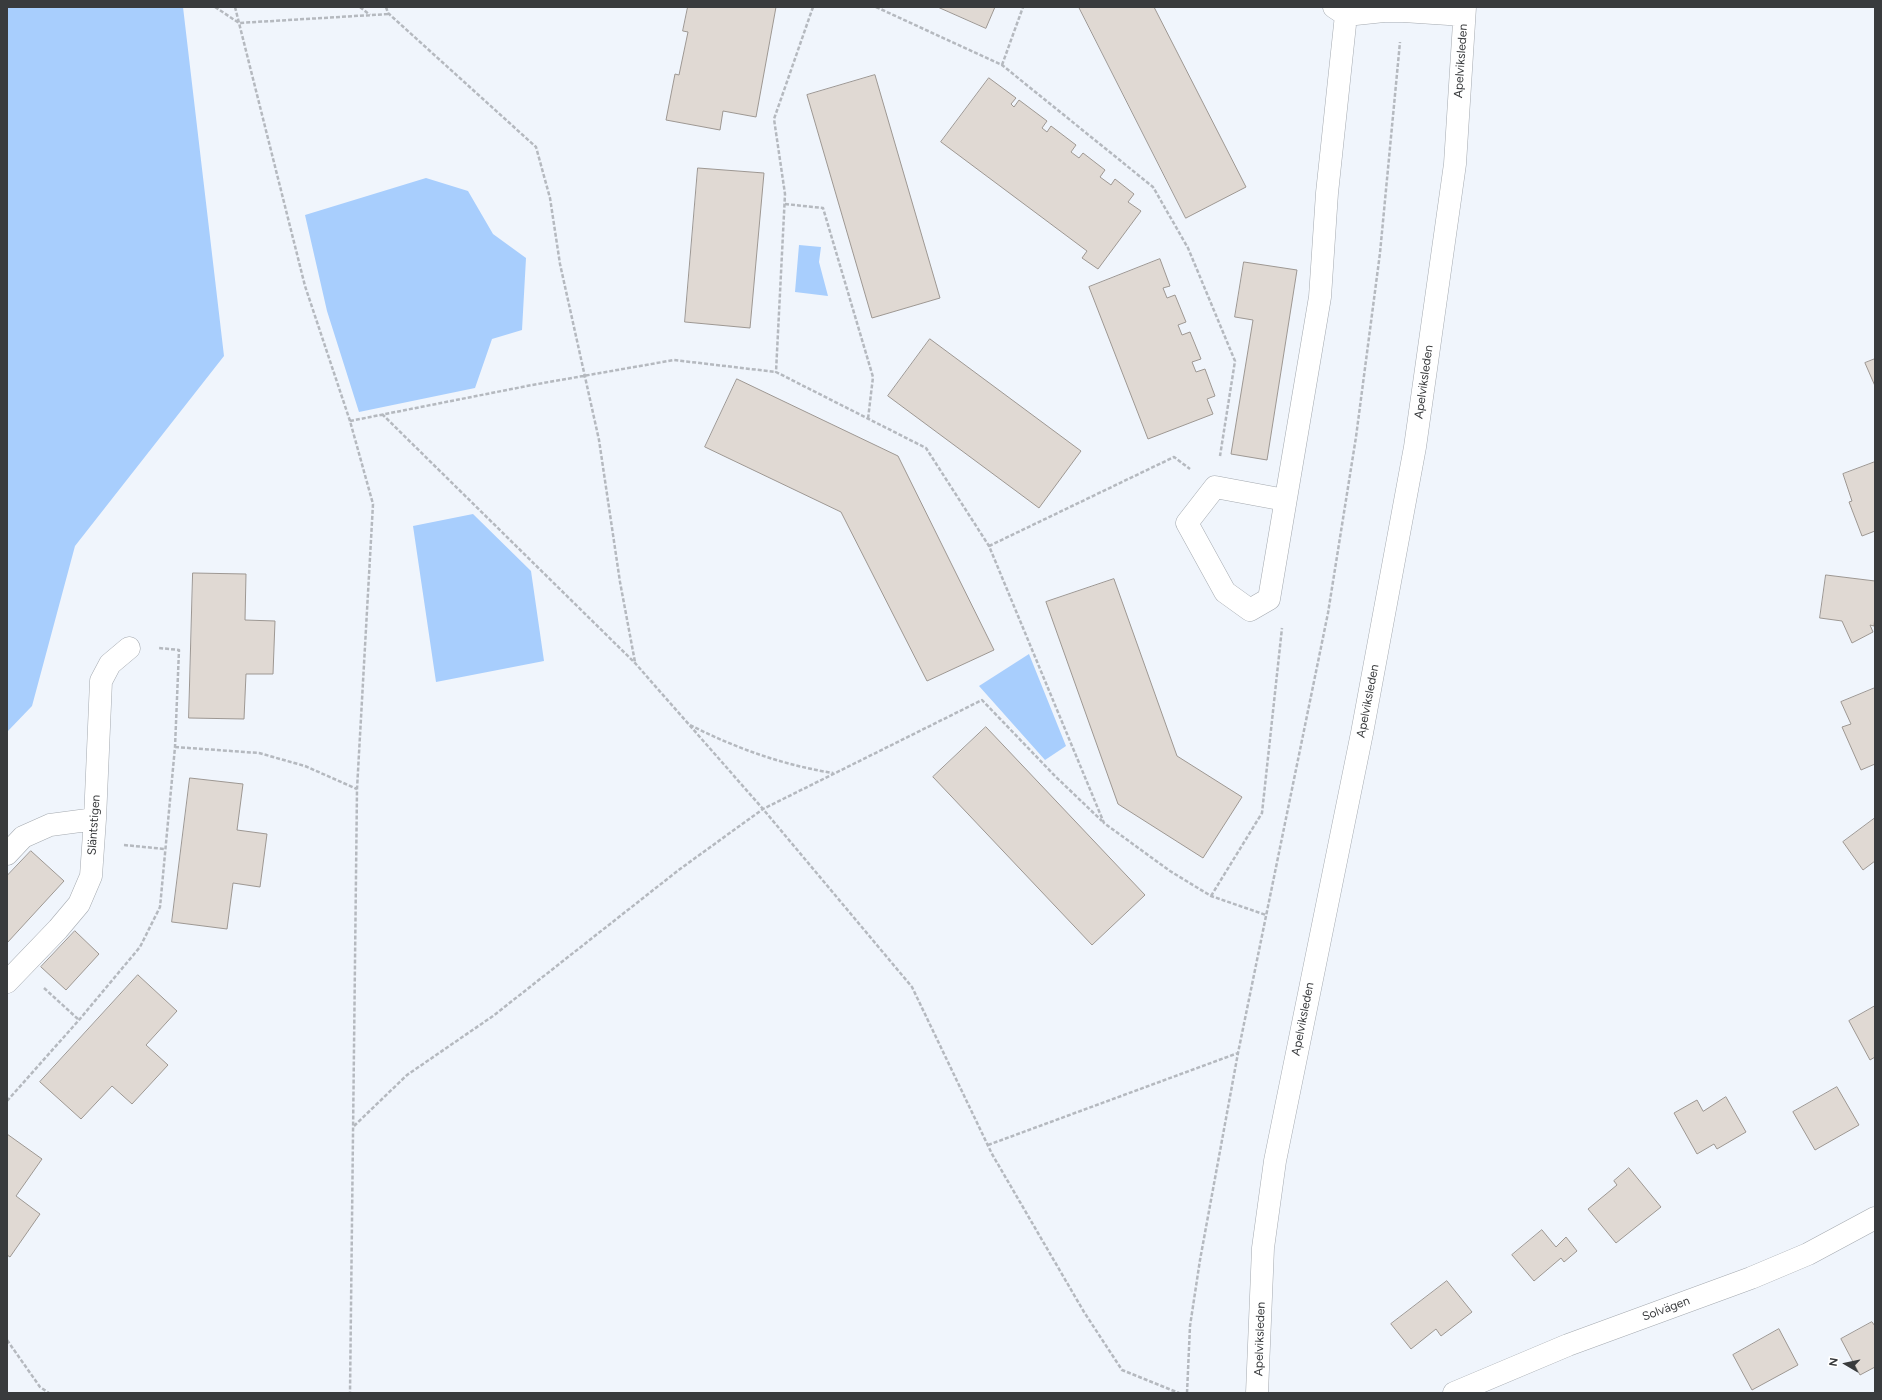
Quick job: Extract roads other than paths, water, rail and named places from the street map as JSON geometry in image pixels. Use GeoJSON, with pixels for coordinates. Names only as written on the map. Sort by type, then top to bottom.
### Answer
{"type":"FeatureCollection","features":[{"type":"Feature","properties":{"kind":"street"},"geometry":{"type":"LineString","coordinates":[[1285,500],[1215,487],[1187,523],[1225,592],[1250,610],[1269,599],[1320,297],[1341,10],[1465,11]]}},
{"type":"Feature","properties":{"kind":"street","name":"Apelviksleden"},"geometry":{"type":"LineString","coordinates":[[1257,1393],[1263,1248],[1275,1161],[1362,733],[1415,447],[1455,164],[1465,11]]}},
{"type":"Feature","properties":{"kind":"street","name":"Släntstigen"},"geometry":{"type":"LineString","coordinates":[[14,974],[58,929],[79,904],[91,876],[96,819],[101,681],[110,664],[129,648]]}},
{"type":"Feature","properties":{"kind":"street"},"geometry":{"type":"LineString","coordinates":[[7,854],[23,836],[50,824],[96,819]]}},
{"type":"Feature","properties":{"kind":"street","name":"Solvägen"},"geometry":{"type":"LineString","coordinates":[[1454,1393],[1568,1345],[1758,1275],[1808,1254],[1875,1218]]}}]}
